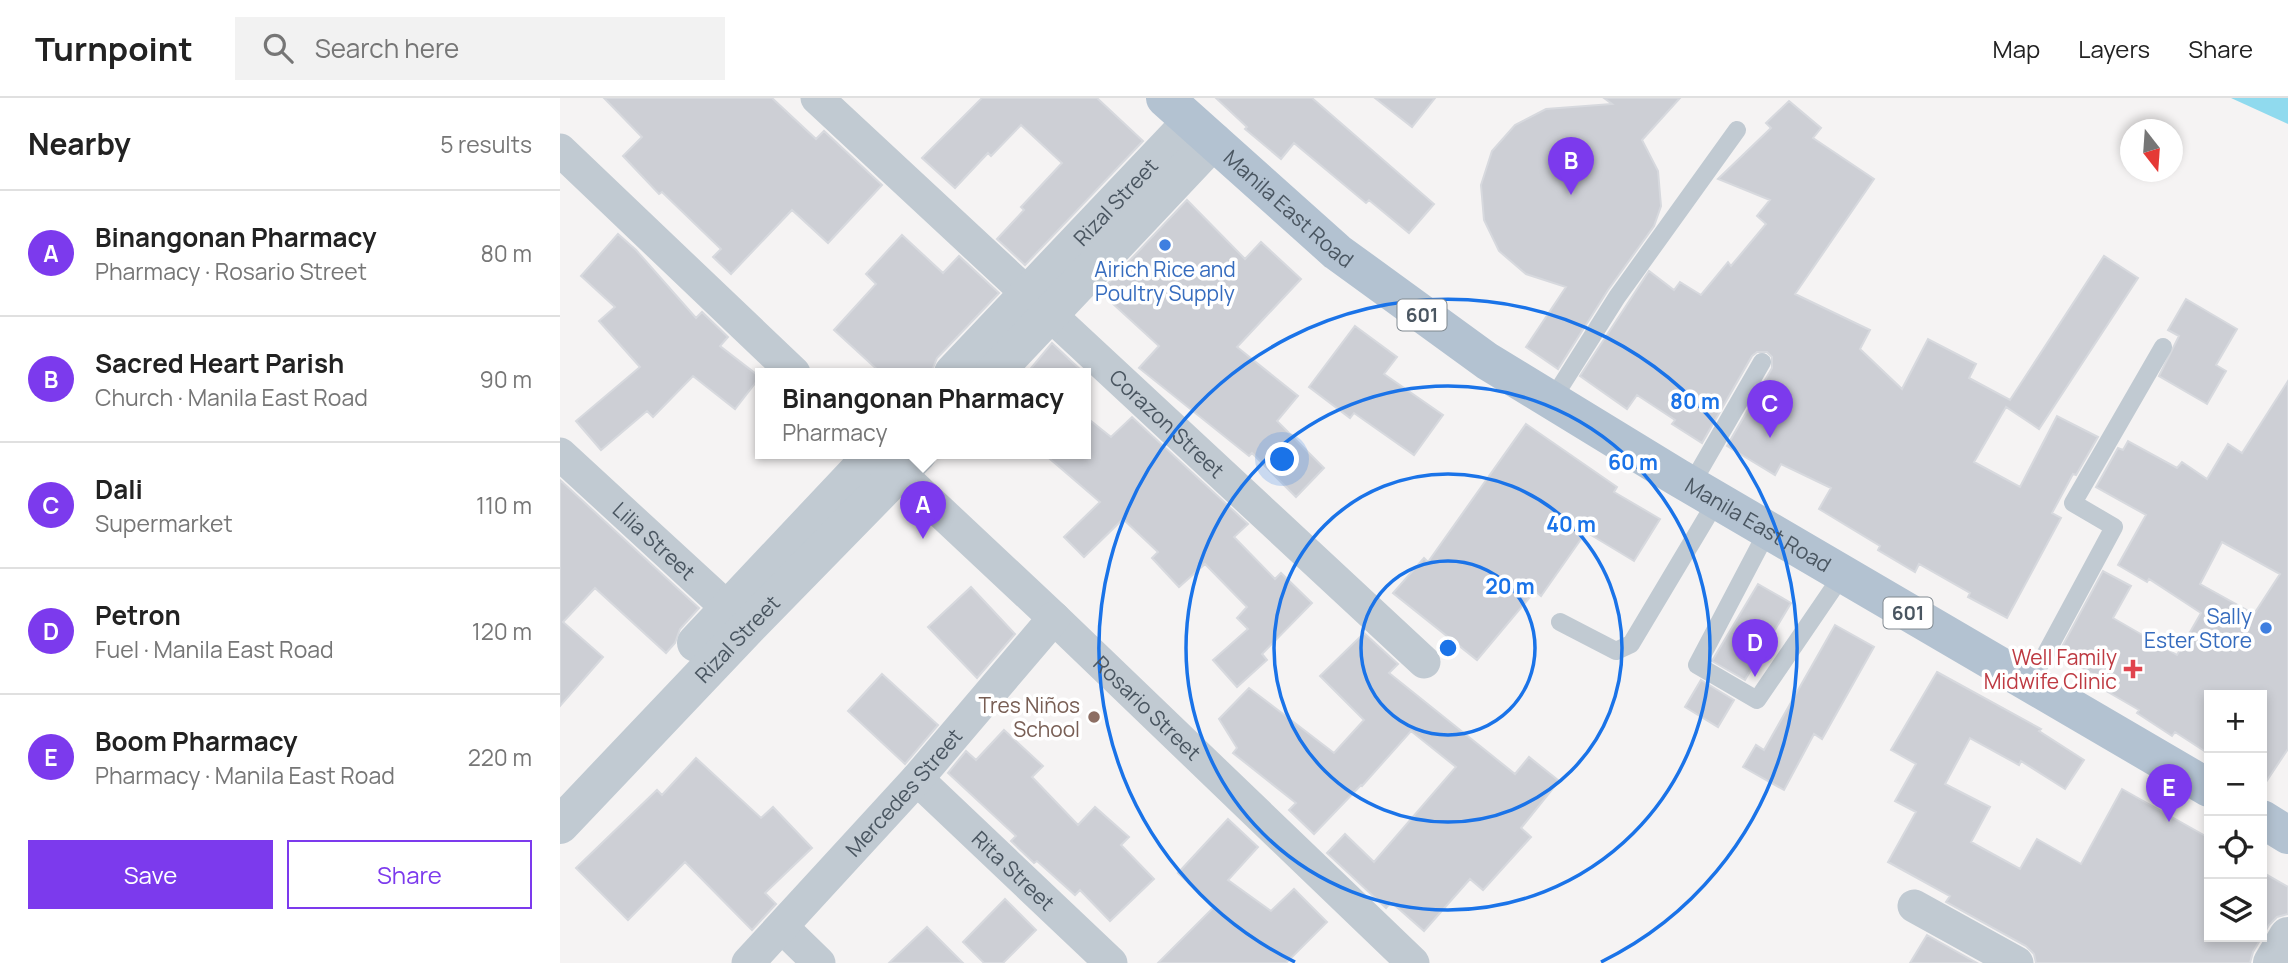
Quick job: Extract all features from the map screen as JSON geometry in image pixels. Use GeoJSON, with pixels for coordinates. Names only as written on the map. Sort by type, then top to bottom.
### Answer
{"type":"FeatureCollection","features":[{"type":"Feature","properties":{"kind":"main road","name":"Manila East Road"},"geometry":{"type":"LineString","coordinates":[[1190,120],[1337,252],[1465,345],[1704,492],[2204,785]]}},
{"type":"Feature","properties":{"kind":"main road"},"geometry":{"type":"LineString","coordinates":[[2267,822],[2288,835]]}},
{"type":"Feature","properties":{"kind":"street","name":"Corazon Street"},"geometry":{"type":"LineString","coordinates":[[817,98],[1424,662]]}},
{"type":"Feature","properties":{"kind":"street","name":"Rizal Street"},"geometry":{"type":"LineString","coordinates":[[997,368],[1039,305],[1190,120]]}},
{"type":"Feature","properties":{"kind":"street"},"geometry":{"type":"LineString","coordinates":[[560,150],[789,368]]}},
{"type":"Feature","properties":{"kind":"street","name":"Rizal Street"},"geometry":{"type":"LineString","coordinates":[[959,368],[1039,305]]}},
{"type":"Feature","properties":{"kind":"street","name":"Lilia Street"},"geometry":{"type":"LineString","coordinates":[[561,457],[738,618]]}},
{"type":"Feature","properties":{"kind":"street","name":"Rizal Street"},"geometry":{"type":"LineString","coordinates":[[560,825],[609,754],[892,459]]}},
{"type":"Feature","properties":{"kind":"street","name":"Rosario Street"},"geometry":{"type":"LineString","coordinates":[[894,459],[1054,618],[1413,963]]}},
{"type":"Feature","properties":{"kind":"street","name":"Mercedes Street"},"geometry":{"type":"LineString","coordinates":[[748,963],[917,779],[1054,618]]}},
{"type":"Feature","properties":{"kind":"street","name":"Rizal Street"},"geometry":{"type":"LineString","coordinates":[[560,786],[609,754]]}},
{"type":"Feature","properties":{"kind":"street","name":"Rita Street"},"geometry":{"type":"LineString","coordinates":[[917,779],[1111,963]]}},
{"type":"Feature","properties":{"kind":"street"},"geometry":{"type":"LineString","coordinates":[[1914,906],[2017,963]]}},
{"type":"Feature","properties":{"kind":"street"},"geometry":{"type":"LineString","coordinates":[[782,927],[819,963]]}},
{"type":"Feature","properties":{"kind":"street"},"geometry":{"type":"LineString","coordinates":[[2272,963],[2288,936]]}},
{"type":"Feature","properties":{"kind":"lane"},"geometry":{"type":"LineString","coordinates":[[1552,400],[1617,297],[1737,130]]}},
{"type":"Feature","properties":{"kind":"lane"},"geometry":{"type":"LineString","coordinates":[[2029,683],[2114,527],[2073,503],[2163,347]]}},
{"type":"Feature","properties":{"kind":"lane"},"geometry":{"type":"LineString","coordinates":[[1560,622],[1616,651],[1631,644],[1704,492],[1762,362]]}},
{"type":"Feature","properties":{"kind":"lane"},"geometry":{"type":"LineString","coordinates":[[1768,530],[1697,665],[1757,700],[1843,574]]}},
{"type":"Feature","properties":{"kind":"water"},"geometry":{"type":"Polygon","coordinates":[[[2231,98],[2288,98],[2288,124],[2231,98]]]}},
{"type":"Feature","properties":{"kind":"building"},"geometry":{"type":"Polygon","coordinates":[[[604,98],[772,98],[816,139],[824,131],[882,185],[828,243],[792,210],[731,274],[713,257],[721,249],[662,192],[659,194],[623,156],[642,137],[604,98]]]}},
{"type":"Feature","properties":{"kind":"building"},"geometry":{"type":"Polygon","coordinates":[[[982,98],[1097,98],[1143,141],[1025,265],[997,239],[1024,210],[1021,207],[1062,163],[1021,125],[991,156],[988,153],[955,188],[922,158],[982,98]]]}},
{"type":"Feature","properties":{"kind":"building"},"geometry":{"type":"Polygon","coordinates":[[[1216,98],[1312,98],[1434,204],[1409,233],[1369,200],[1366,203],[1294,143],[1281,159],[1245,129],[1247,127],[1216,98]]]}},
{"type":"Feature","properties":{"kind":"building"},"geometry":{"type":"Polygon","coordinates":[[[1375,98],[1435,98],[1412,127],[1375,98]]]}},
{"type":"Feature","properties":{"kind":"building"},"geometry":{"type":"Polygon","coordinates":[[[1604,98],[1680,98],[1642,140],[1658,171],[1661,206],[1654,226],[1608,290],[1558,369],[1526,347],[1566,287],[1526,274],[1499,251],[1484,220],[1481,185],[1492,151],[1515,125],[1546,109],[1612,104],[1604,98]]]}},
{"type":"Feature","properties":{"kind":"building"},"geometry":{"type":"Polygon","coordinates":[[[1789,101],[1821,128],[1813,138],[1874,179],[1795,294],[1870,330],[1860,349],[1902,389],[1928,339],[1976,364],[1969,378],[2010,400],[2104,256],[2138,278],[2039,429],[2006,407],[1974,462],[2020,487],[2057,416],[2098,437],[2076,475],[2073,474],[2052,513],[2061,518],[2007,618],[1968,597],[1970,593],[1919,564],[1915,572],[1878,550],[1880,546],[1819,509],[1831,488],[1781,464],[1775,475],[1727,446],[1772,368],[1772,357],[1767,352],[1757,352],[1752,356],[1702,443],[1672,424],[1675,420],[1637,395],[1627,409],[1580,376],[1649,271],[1674,290],[1680,282],[1701,295],[1728,262],[1731,266],[1766,224],[1757,216],[1770,200],[1718,179],[1771,128],[1766,123],[1789,101]]]}},
{"type":"Feature","properties":{"kind":"building"},"geometry":{"type":"Polygon","coordinates":[[[1187,200],[1245,259],[1261,242],[1301,279],[1237,347],[1298,396],[1277,421],[1324,468],[1296,497],[1252,453],[1249,456],[1139,368],[1159,346],[1100,292],[1187,200]]]}},
{"type":"Feature","properties":{"kind":"building"},"geometry":{"type":"Polygon","coordinates":[[[618,234],[636,250],[696,318],[702,312],[728,337],[720,346],[755,373],[755,383],[735,409],[693,376],[653,417],[647,411],[601,450],[576,421],[640,367],[599,321],[615,307],[581,276],[618,234]]]}},
{"type":"Feature","properties":{"kind":"building"},"geometry":{"type":"Polygon","coordinates":[[[902,235],[943,273],[959,256],[999,293],[937,358],[933,368],[876,368],[834,330],[876,284],[866,274],[902,235]]]}},
{"type":"Feature","properties":{"kind":"building"},"geometry":{"type":"Polygon","coordinates":[[[2186,299],[2237,329],[2216,365],[2226,371],[2207,404],[2159,376],[2179,336],[2168,330],[2186,299]]]}},
{"type":"Feature","properties":{"kind":"building"},"geometry":{"type":"Polygon","coordinates":[[[1355,326],[1397,357],[1384,374],[1443,415],[1414,455],[1354,413],[1350,418],[1309,387],[1355,326]]]}},
{"type":"Feature","properties":{"kind":"building"},"geometry":{"type":"Polygon","coordinates":[[[1052,343],[1079,368],[1031,368],[1052,343]]]}},
{"type":"Feature","properties":{"kind":"building"},"geometry":{"type":"Polygon","coordinates":[[[2288,381],[2288,749],[2267,780],[2267,690],[2204,690],[2204,751],[2175,732],[2172,736],[2137,713],[2139,710],[2101,688],[2105,681],[2058,654],[2103,571],[2131,586],[2113,618],[2177,655],[2201,613],[2149,579],[2147,582],[2118,565],[2146,515],[2096,487],[2118,448],[2123,450],[2128,441],[2177,468],[2182,462],[2207,479],[2228,444],[2242,453],[2288,381]],[[2222,542],[2200,584],[2254,614],[2280,574],[2222,542]]]}},
{"type":"Feature","properties":{"kind":"building"},"geometry":{"type":"Polygon","coordinates":[[[1132,417],[1248,524],[1234,537],[1275,579],[1281,573],[1312,603],[1262,654],[1267,660],[1237,687],[1213,660],[1248,629],[1237,618],[1247,607],[1205,564],[1179,587],[1152,558],[1158,552],[1123,519],[1084,557],[1064,537],[1100,502],[1050,459],[1091,459],[1091,421],[1111,437],[1132,417]]]}},
{"type":"Feature","properties":{"kind":"building"},"geometry":{"type":"Polygon","coordinates":[[[1526,424],[1617,487],[1614,492],[1660,519],[1634,561],[1586,532],[1541,596],[1535,591],[1477,660],[1393,593],[1424,558],[1428,562],[1526,424]]]}},
{"type":"Feature","properties":{"kind":"building"},"geometry":{"type":"Polygon","coordinates":[[[560,480],[699,608],[680,629],[675,643],[666,653],[595,588],[563,622],[603,657],[560,706],[560,480]]]}},
{"type":"Feature","properties":{"kind":"building"},"geometry":{"type":"Polygon","coordinates":[[[1758,584],[1791,603],[1745,680],[1712,661],[1758,584]]]}},
{"type":"Feature","properties":{"kind":"building"},"geometry":{"type":"Polygon","coordinates":[[[971,587],[1015,634],[977,678],[928,627],[971,587]]]}},
{"type":"Feature","properties":{"kind":"building"},"geometry":{"type":"Polygon","coordinates":[[[1835,625],[1874,647],[1822,739],[1814,734],[1784,790],[1743,767],[1756,745],[1764,750],[1835,625]]]}},
{"type":"Feature","properties":{"kind":"building"},"geometry":{"type":"Polygon","coordinates":[[[1364,633],[1398,664],[1389,673],[1515,774],[1529,757],[1559,781],[1521,828],[1531,837],[1483,890],[1470,879],[1424,931],[1391,902],[1386,908],[1327,853],[1345,834],[1374,862],[1456,767],[1411,731],[1314,834],[1289,810],[1296,803],[1233,753],[1237,748],[1219,719],[1249,688],[1334,753],[1364,720],[1320,676],[1364,633]]]}},
{"type":"Feature","properties":{"kind":"building"},"geometry":{"type":"Polygon","coordinates":[[[1937,672],[2041,729],[2039,731],[2084,760],[2065,789],[2021,761],[2019,765],[1970,738],[1945,784],[1990,807],[1971,842],[2020,869],[2037,839],[2081,864],[2122,789],[2204,835],[2204,942],[2259,942],[2250,963],[2036,963],[2034,954],[2026,946],[1946,902],[1950,896],[1888,862],[1916,812],[1895,801],[1916,764],[1891,750],[1937,672]]]}},
{"type":"Feature","properties":{"kind":"building"},"geometry":{"type":"Polygon","coordinates":[[[882,674],[938,725],[905,764],[848,711],[882,674]]]}},
{"type":"Feature","properties":{"kind":"building"},"geometry":{"type":"Polygon","coordinates":[[[1701,680],[1734,700],[1718,727],[1685,707],[1701,680]]]}},
{"type":"Feature","properties":{"kind":"building"},"geometry":{"type":"Polygon","coordinates":[[[1004,730],[1043,766],[1032,777],[1078,825],[1095,807],[1129,837],[1121,845],[1154,879],[1110,921],[1080,890],[1075,895],[1037,861],[1034,863],[1011,841],[1016,836],[948,773],[966,751],[976,760],[1004,730]]]}},
{"type":"Feature","properties":{"kind":"building"},"geometry":{"type":"Polygon","coordinates":[[[696,758],[761,818],[773,807],[812,848],[765,893],[776,904],[752,930],[685,862],[628,920],[576,868],[657,790],[662,795],[696,758]]]}},
{"type":"Feature","properties":{"kind":"building"},"geometry":{"type":"Polygon","coordinates":[[[1228,819],[1258,847],[1228,880],[1271,911],[1294,889],[1327,922],[1286,963],[1158,963],[1214,907],[1178,873],[1228,819]]]}},
{"type":"Feature","properties":{"kind":"building"},"geometry":{"type":"Polygon","coordinates":[[[2267,875],[2288,887],[2288,914],[2277,917],[2267,928],[2267,875]]]}},
{"type":"Feature","properties":{"kind":"building"},"geometry":{"type":"Polygon","coordinates":[[[1005,899],[1036,930],[1003,963],[984,963],[963,942],[1005,899]]]}},
{"type":"Feature","properties":{"kind":"building"},"geometry":{"type":"Polygon","coordinates":[[[927,927],[963,963],[889,963],[927,927]]]}},
{"type":"Feature","properties":{"kind":"building"},"geometry":{"type":"Polygon","coordinates":[[[1927,935],[1977,963],[1910,963],[1927,935]]]}},
{"type":"Feature","properties":{"kind":"place","name":"Sacred Heart Parish"},"geometry":{"type":"Point","coordinates":[1571,195]}},
{"type":"Feature","properties":{"kind":"place","name":"Airich Rice and Poultry Supply"},"geometry":{"type":"Point","coordinates":[1165,245]}},
{"type":"Feature","properties":{"kind":"place","name":"Dali"},"geometry":{"type":"Point","coordinates":[1770,438]}},
{"type":"Feature","properties":{"kind":"place","name":"Binangonan Pharmacy"},"geometry":{"type":"Point","coordinates":[923,539]}},
{"type":"Feature","properties":{"kind":"place","name":"Sally Ester Store"},"geometry":{"type":"Point","coordinates":[2266,628]}},
{"type":"Feature","properties":{"kind":"place","name":"Well Family Midwife Clinic"},"geometry":{"type":"Point","coordinates":[2133,669]}},
{"type":"Feature","properties":{"kind":"place","name":"Petron"},"geometry":{"type":"Point","coordinates":[1755,677]}},
{"type":"Feature","properties":{"kind":"place","name":"Tres Niños School"},"geometry":{"type":"Point","coordinates":[1094,717]}},
{"type":"Feature","properties":{"kind":"place","name":"Boom Pharmacy"},"geometry":{"type":"Point","coordinates":[2169,822]}}]}
